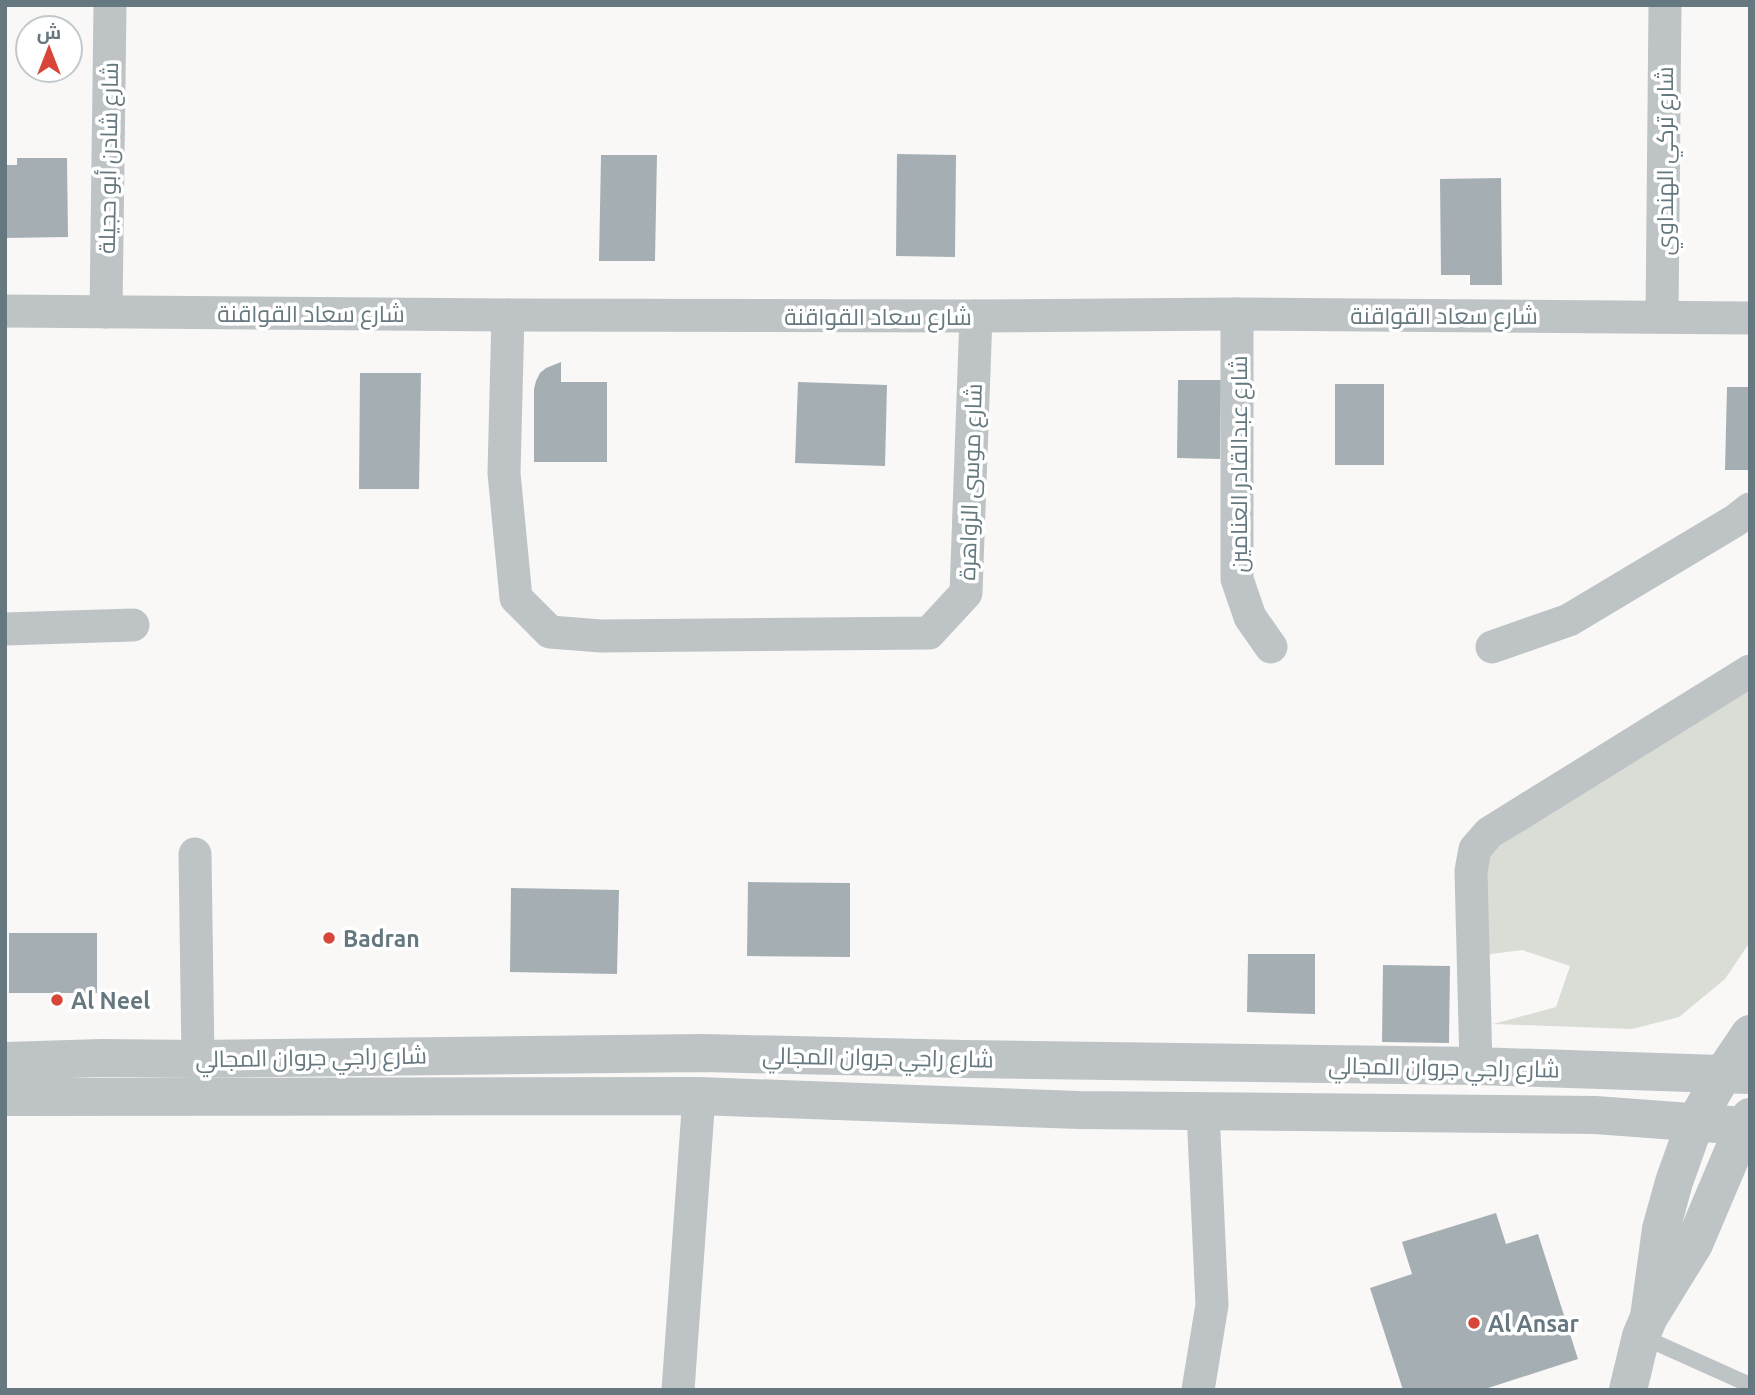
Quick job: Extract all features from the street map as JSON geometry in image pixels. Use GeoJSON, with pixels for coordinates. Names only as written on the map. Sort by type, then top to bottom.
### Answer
{"type":"FeatureCollection","features":[{"type":"Feature","properties":{"kind":"street","name":"شارع شادن أبو حجيلة"},"geometry":{"type":"LineString","coordinates":[[106,312],[110,5]]}},
{"type":"Feature","properties":{"kind":"street","name":"شارع تركي الهنداوي"},"geometry":{"type":"LineString","coordinates":[[1662,317],[1665,5]]}},
{"type":"Feature","properties":{"kind":"street","name":"شارع سعاد القواقنة"},"geometry":{"type":"LineString","coordinates":[[5,311],[1750,318]]}},
{"type":"Feature","properties":{"kind":"street","name":"شارع عبدالقادر العنامين"},"geometry":{"type":"LineString","coordinates":[[1237,314],[1237,579],[1250,617],[1271,648]]}},
{"type":"Feature","properties":{"kind":"street","name":"شارع موسى الزواهرة"},"geometry":{"type":"LineString","coordinates":[[508,315],[504,473],[516,598],[550,632],[601,636],[929,634],[966,593],[976,316]]}},
{"type":"Feature","properties":{"kind":"street"},"geometry":{"type":"LineString","coordinates":[[1492,647],[1569,620],[1750,509]]}},
{"type":"Feature","properties":{"kind":"street"},"geometry":{"type":"LineString","coordinates":[[5,629],[133,625]]}},
{"type":"Feature","properties":{"kind":"street"},"geometry":{"type":"LineString","coordinates":[[1476,1066],[1471,871],[1475,849],[1489,834],[1750,671]]}},
{"type":"Feature","properties":{"kind":"street"},"geometry":{"type":"LineString","coordinates":[[195,855],[198,1059]]}},
{"type":"Feature","properties":{"kind":"street"},"geometry":{"type":"LineString","coordinates":[[1628,1390],[1645,1326],[1661,1229],[1674,1182],[1695,1123],[1736,1074],[1750,1034]]}},
{"type":"Feature","properties":{"kind":"street"},"geometry":{"type":"LineString","coordinates":[[678,1390],[703,1053]]}},
{"type":"Feature","properties":{"kind":"street","name":"شارع راجي جروان المجالي"},"geometry":{"type":"LineString","coordinates":[[5,1061],[703,1053],[1476,1066],[1736,1074]]}},
{"type":"Feature","properties":{"kind":"street"},"geometry":{"type":"LineString","coordinates":[[1079,1110],[1081,1061]]}},
{"type":"Feature","properties":{"kind":"street","name":"شارع راجي جروان المجالي"},"geometry":{"type":"LineString","coordinates":[[5,1097],[699,1096],[1079,1110],[1595,1115],[1695,1123],[1747,1122]]}},
{"type":"Feature","properties":{"kind":"street"},"geometry":{"type":"LineString","coordinates":[[1198,1390],[1212,1305],[1203,1112]]}},
{"type":"Feature","properties":{"kind":"street"},"geometry":{"type":"LineString","coordinates":[[1645,1326],[1694,1244],[1747,1122]]}},
{"type":"Feature","properties":{"kind":"lane"},"geometry":{"type":"LineString","coordinates":[[1645,1326],[1750,1385]]}},
{"type":"Feature","properties":{"kind":"shaded area"},"geometry":{"type":"Polygon","coordinates":[[[1750,682],[1750,942],[1725,979],[1679,1017],[1632,1029],[1493,1024],[1556,1007],[1570,966],[1522,950],[1484,955],[1483,857],[1750,682]]]}},
{"type":"Feature","properties":{"kind":"building"},"geometry":{"type":"Polygon","coordinates":[[[897,154],[956,155],[955,257],[896,256],[897,154]]]}},
{"type":"Feature","properties":{"kind":"building"},"geometry":{"type":"Polygon","coordinates":[[[601,155],[657,155],[655,261],[599,261],[601,155]]]}},
{"type":"Feature","properties":{"kind":"building"},"geometry":{"type":"Polygon","coordinates":[[[17,158],[67,158],[68,237],[5,238],[5,165],[17,165],[17,158]]]}},
{"type":"Feature","properties":{"kind":"building"},"geometry":{"type":"Polygon","coordinates":[[[1501,178],[1502,285],[1470,285],[1470,275],[1441,275],[1440,179],[1501,178]]]}},
{"type":"Feature","properties":{"kind":"building"},"geometry":{"type":"Polygon","coordinates":[[[561,362],[561,382],[607,382],[607,462],[534,462],[536,381],[546,368],[561,362]]]}},
{"type":"Feature","properties":{"kind":"building"},"geometry":{"type":"Polygon","coordinates":[[[360,373],[421,373],[419,489],[359,489],[360,373]]]}},
{"type":"Feature","properties":{"kind":"building"},"geometry":{"type":"Polygon","coordinates":[[[1178,380],[1221,380],[1220,459],[1177,458],[1178,380]]]}},
{"type":"Feature","properties":{"kind":"building"},"geometry":{"type":"Polygon","coordinates":[[[798,382],[887,385],[885,466],[795,463],[798,382]]]}},
{"type":"Feature","properties":{"kind":"building"},"geometry":{"type":"Polygon","coordinates":[[[1335,384],[1384,384],[1384,465],[1335,465],[1335,384]]]}},
{"type":"Feature","properties":{"kind":"building"},"geometry":{"type":"Polygon","coordinates":[[[1727,387],[1750,387],[1750,470],[1725,470],[1727,387]]]}},
{"type":"Feature","properties":{"kind":"building"},"geometry":{"type":"Polygon","coordinates":[[[748,882],[850,883],[850,957],[747,956],[748,882]]]}},
{"type":"Feature","properties":{"kind":"building"},"geometry":{"type":"Polygon","coordinates":[[[511,888],[619,890],[617,974],[510,972],[511,888]]]}},
{"type":"Feature","properties":{"kind":"building"},"geometry":{"type":"Polygon","coordinates":[[[9,933],[97,933],[97,993],[9,993],[9,933]]]}},
{"type":"Feature","properties":{"kind":"building"},"geometry":{"type":"Polygon","coordinates":[[[1248,954],[1315,954],[1315,1014],[1247,1012],[1248,954]]]}},
{"type":"Feature","properties":{"kind":"building"},"geometry":{"type":"Polygon","coordinates":[[[1383,965],[1450,966],[1449,1043],[1382,1042],[1383,965]]]}},
{"type":"Feature","properties":{"kind":"building","name":"Al Ansar"},"geometry":{"type":"Polygon","coordinates":[[[1496,1213],[1506,1244],[1538,1234],[1578,1359],[1482,1390],[1403,1390],[1370,1288],[1412,1274],[1402,1242],[1496,1213]]]}},
{"type":"Feature","properties":{"kind":"place","name":"Badran"},"geometry":{"type":"Point","coordinates":[329,938]}},
{"type":"Feature","properties":{"kind":"place","name":"Al Neel"},"geometry":{"type":"Point","coordinates":[57,1000]}},
{"type":"Feature","properties":{"kind":"place","name":"Al Ansar"},"geometry":{"type":"Point","coordinates":[1474,1323]}}]}
